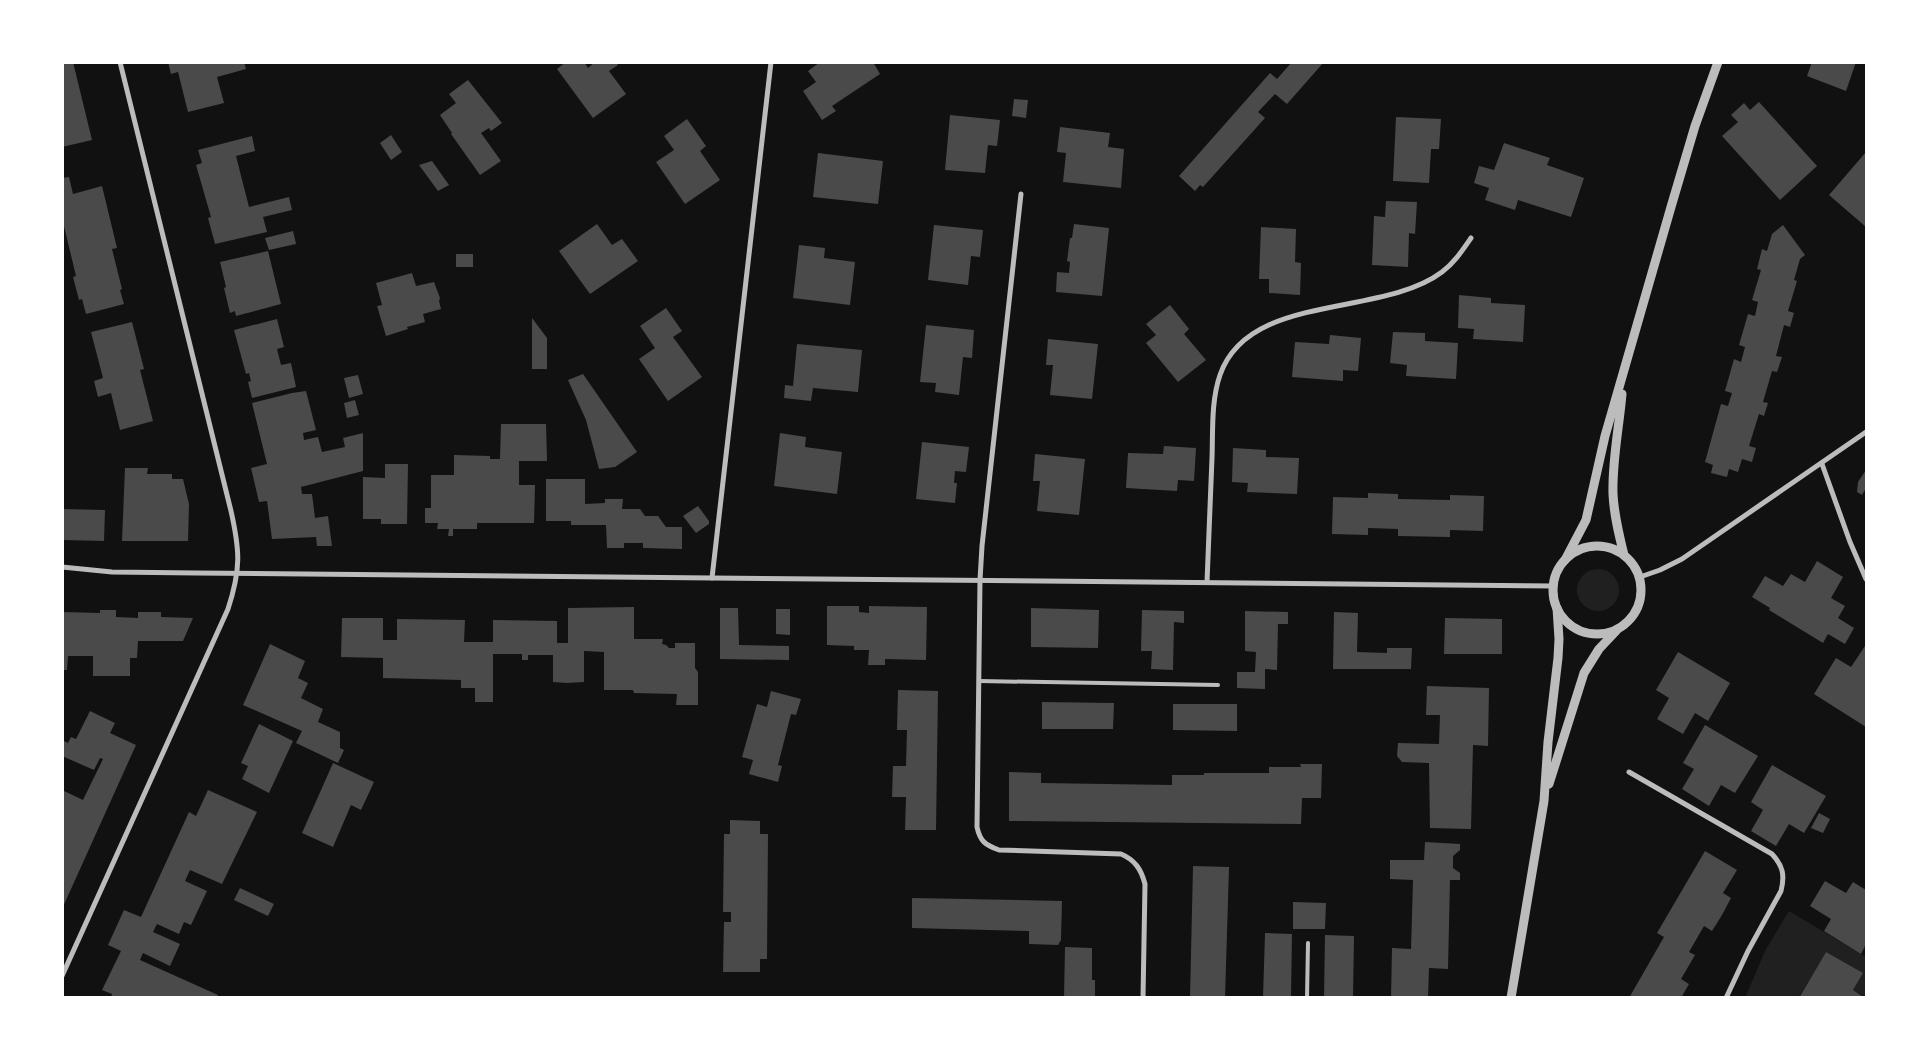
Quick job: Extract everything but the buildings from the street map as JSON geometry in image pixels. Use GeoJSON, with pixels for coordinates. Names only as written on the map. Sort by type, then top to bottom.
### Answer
{"type":"FeatureCollection","features":[{"type":"Feature","properties":{"kind":"street"},"geometry":{"type":"LineString","coordinates":[[62,976],[228,609],[238,573],[238,542],[231,511],[120,62]]}},
{"type":"Feature","properties":{"kind":"street"},"geometry":{"type":"LineString","coordinates":[[712,578],[771,62]]}},
{"type":"Feature","properties":{"kind":"street"},"geometry":{"type":"LineString","coordinates":[[1511,998],[1544,801],[1559,638],[1553,586],[1556,574],[1586,520],[1606,436],[1681,173],[1718,62]]}},
{"type":"Feature","properties":{"kind":"street"},"geometry":{"type":"LineString","coordinates":[[1021,194],[983,536],[980,580],[976,827],[980,839],[987,846],[999,850],[1121,854],[1130,858],[1137,865],[1142,873],[1145,884],[1143,998]]}},
{"type":"Feature","properties":{"kind":"street"},"geometry":{"type":"LineString","coordinates":[[1207,582],[1213,422],[1216,392],[1221,374],[1236,349],[1250,336],[1265,327],[1288,318],[1385,297],[1426,282],[1442,273],[1456,260],[1471,238]]}},
{"type":"Feature","properties":{"kind":"street"},"geometry":{"type":"LineString","coordinates":[[1624,374],[1613,480],[1615,517],[1624,555]]}},
{"type":"Feature","properties":{"kind":"street"},"geometry":{"type":"LineString","coordinates":[[1640,577],[1682,559],[1866,432]]}},
{"type":"Feature","properties":{"kind":"street"},"geometry":{"type":"LineString","coordinates":[[1822,464],[1850,542],[1866,579]]}},
{"type":"Feature","properties":{"kind":"street"},"geometry":{"type":"LineString","coordinates":[[1544,801],[1584,673],[1599,649],[1629,620],[1640,603],[1642,590],[1640,577],[1634,564],[1613,548],[1594,546],[1575,551],[1565,560]]}},
{"type":"Feature","properties":{"kind":"street"},"geometry":{"type":"LineString","coordinates":[[62,567],[112,572],[1553,586]]}},
{"type":"Feature","properties":{"kind":"street"},"geometry":{"type":"LineString","coordinates":[[1557,608],[1569,624],[1586,633],[1600,634],[1619,628]]}},
{"type":"Feature","properties":{"kind":"street"},"geometry":{"type":"LineString","coordinates":[[1629,772],[1772,854],[1784,871],[1781,891],[1744,958],[1726,998]]}},
{"type":"Feature","properties":{"kind":"lane"},"geometry":{"type":"LineString","coordinates":[[978,681],[1218,685]]}},
{"type":"Feature","properties":{"kind":"lane"},"geometry":{"type":"LineString","coordinates":[[1307,998],[1308,943]]}},
{"type":"Feature","properties":{"kind":"shaded area"},"geometry":{"type":"Polygon","coordinates":[[[1594,569],[1602,569],[1613,575],[1619,590],[1613,605],[1602,611],[1594,611],[1583,605],[1577,594],[1577,586],[1583,575],[1594,569]]]}},
{"type":"Feature","properties":{"kind":"shaded area"},"geometry":{"type":"Polygon","coordinates":[[[1789,911],[1866,957],[1866,997],[1853,990],[1863,973],[1826,952],[1799,997],[1745,998],[1765,951],[1789,911]]]}}]}
